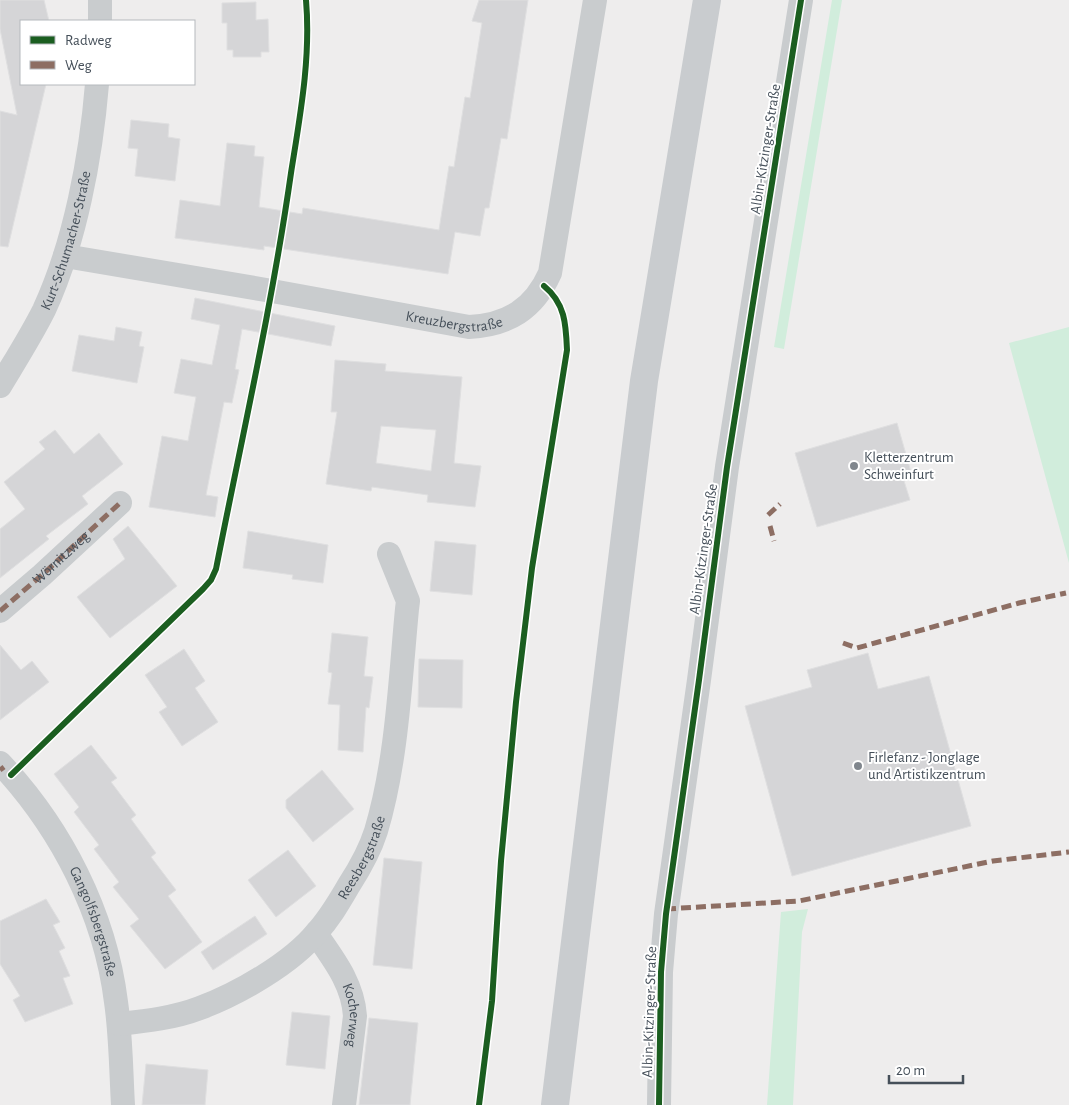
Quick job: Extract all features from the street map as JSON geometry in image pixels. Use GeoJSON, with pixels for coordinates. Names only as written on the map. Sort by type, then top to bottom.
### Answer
{"type":"FeatureCollection","features":[{"type":"Feature","properties":{"kind":"main road"},"geometry":{"type":"LineString","coordinates":[[555,1105],[644,381],[707,0]]}},
{"type":"Feature","properties":{"kind":"street"},"geometry":{"type":"LineString","coordinates":[[100,0],[100,20]]}},
{"type":"Feature","properties":{"kind":"street","name":"Kreuzbergstraße"},"geometry":{"type":"LineString","coordinates":[[65,256],[272,290],[469,327],[485,326],[502,321],[522,311],[535,300],[550,273],[595,0]]}},
{"type":"Feature","properties":{"kind":"street","name":"Albin-Kitzinger-Straße"},"geometry":{"type":"LineString","coordinates":[[659,1105],[661,972],[666,914],[724,487],[801,0]]}},
{"type":"Feature","properties":{"kind":"street","name":"Kurt-Schumacher-Straße"},"geometry":{"type":"LineString","coordinates":[[0,386],[44,309],[65,256],[90,143],[97,85]]}},
{"type":"Feature","properties":{"kind":"street","name":"Wörnitzweg"},"geometry":{"type":"LineString","coordinates":[[0,611],[120,503]]}},
{"type":"Feature","properties":{"kind":"street","name":"Reesbergstraße"},"geometry":{"type":"LineString","coordinates":[[118,1024],[160,1019],[200,1008],[249,985],[292,957],[316,934],[334,910],[359,869],[376,831],[390,770],[408,602],[389,554]]}},
{"type":"Feature","properties":{"kind":"street","name":"Gangolfsbergstraße"},"geometry":{"type":"LineString","coordinates":[[1,767],[33,801],[49,824],[85,892],[99,928],[109,962],[118,1024],[123,1105]]}},
{"type":"Feature","properties":{"kind":"street","name":"Kocherweg"},"geometry":{"type":"LineString","coordinates":[[316,934],[348,984],[354,1001],[355,1016],[344,1105]]}},
{"type":"Feature","properties":{"kind":"green space"},"geometry":{"type":"Polygon","coordinates":[[[832,0],[842,0],[784,349],[774,347],[832,0]]]}},
{"type":"Feature","properties":{"kind":"green space"},"geometry":{"type":"Polygon","coordinates":[[[1069,327],[1069,563],[1009,343],[1069,327]]]}},
{"type":"Feature","properties":{"kind":"green space"},"geometry":{"type":"Polygon","coordinates":[[[808,909],[802,932],[793,1105],[767,1105],[781,912],[808,909]]]}},
{"type":"Feature","properties":{"kind":"building"},"geometry":{"type":"Polygon","coordinates":[[[0,0],[44,0],[49,20],[20,20],[20,85],[46,85],[8,247],[0,246],[0,111],[17,115],[0,29],[0,0]]]}},
{"type":"Feature","properties":{"kind":"building"},"geometry":{"type":"Polygon","coordinates":[[[479,0],[528,0],[507,139],[501,138],[489,208],[485,208],[480,236],[455,232],[448,274],[264,246],[264,250],[175,238],[180,200],[220,206],[227,143],[255,146],[254,156],[264,157],[259,207],[302,214],[303,208],[439,230],[449,166],[454,167],[465,97],[470,98],[482,23],[472,21],[479,0]]]}},
{"type":"Feature","properties":{"kind":"building"},"geometry":{"type":"Polygon","coordinates":[[[256,2],[256,20],[268,19],[269,52],[261,52],[261,57],[233,57],[233,50],[227,50],[227,23],[222,23],[222,3],[256,2]]]}},
{"type":"Feature","properties":{"kind":"building"},"geometry":{"type":"Polygon","coordinates":[[[131,120],[169,124],[168,137],[180,139],[175,181],[135,176],[138,149],[128,148],[131,120]]]}},
{"type":"Feature","properties":{"kind":"building"},"geometry":{"type":"Polygon","coordinates":[[[195,298],[335,326],[331,346],[242,329],[235,369],[239,370],[232,403],[224,402],[206,495],[218,497],[215,517],[149,507],[162,436],[188,441],[196,397],[174,393],[181,359],[212,365],[220,325],[191,319],[195,298]]]}},
{"type":"Feature","properties":{"kind":"building"},"geometry":{"type":"Polygon","coordinates":[[[116,327],[142,332],[139,346],[144,347],[137,383],[72,371],[79,335],[114,341],[116,327]]]}},
{"type":"Feature","properties":{"kind":"building"},"geometry":{"type":"Polygon","coordinates":[[[335,360],[386,364],[385,371],[462,377],[454,463],[481,466],[475,507],[427,502],[428,495],[372,487],[371,491],[326,484],[337,412],[331,412],[335,360]],[[381,426],[376,463],[431,471],[436,430],[381,426]]]}},
{"type":"Feature","properties":{"kind":"building","name":"Kletterzentrum Schweinfurt"},"geometry":{"type":"Polygon","coordinates":[[[897,423],[913,479],[904,481],[910,500],[817,527],[795,453],[897,423]]]}},
{"type":"Feature","properties":{"kind":"building"},"geometry":{"type":"Polygon","coordinates":[[[55,430],[74,454],[99,433],[123,464],[82,496],[88,504],[46,536],[49,539],[0,578],[0,529],[25,509],[4,482],[45,449],[39,442],[55,430]]]}},
{"type":"Feature","properties":{"kind":"building"},"geometry":{"type":"Polygon","coordinates":[[[128,526],[177,586],[110,638],[77,597],[125,559],[113,539],[128,526]]]}},
{"type":"Feature","properties":{"kind":"building"},"geometry":{"type":"Polygon","coordinates":[[[248,531],[328,545],[323,583],[292,579],[293,575],[243,568],[248,531]]]}},
{"type":"Feature","properties":{"kind":"building"},"geometry":{"type":"Polygon","coordinates":[[[435,541],[476,545],[472,595],[430,591],[435,541]]]}},
{"type":"Feature","properties":{"kind":"building"},"geometry":{"type":"Polygon","coordinates":[[[332,633],[368,637],[364,676],[373,677],[369,708],[366,707],[363,752],[338,750],[340,705],[328,704],[332,673],[328,672],[332,633]]]}},
{"type":"Feature","properties":{"kind":"building"},"geometry":{"type":"Polygon","coordinates":[[[0,645],[21,670],[32,661],[49,682],[0,720],[0,645]]]}},
{"type":"Feature","properties":{"kind":"building"},"geometry":{"type":"Polygon","coordinates":[[[184,649],[205,681],[195,688],[218,722],[182,746],[159,712],[167,707],[145,675],[184,649]]]}},
{"type":"Feature","properties":{"kind":"building","name":"Firlefanz - Jonglage und Artistikzentrum"},"geometry":{"type":"Polygon","coordinates":[[[868,653],[878,689],[929,676],[971,826],[792,876],[745,706],[812,687],[807,670],[868,653]]]}},
{"type":"Feature","properties":{"kind":"building"},"geometry":{"type":"Polygon","coordinates":[[[419,659],[463,660],[462,708],[418,707],[419,659]]]}},
{"type":"Feature","properties":{"kind":"building"},"geometry":{"type":"Polygon","coordinates":[[[91,745],[117,778],[111,782],[136,815],[131,819],[156,853],[151,857],[176,890],[168,896],[202,942],[165,969],[130,926],[139,919],[113,887],[119,882],[94,849],[99,845],[74,812],[79,807],[54,774],[91,745]]]}},
{"type":"Feature","properties":{"kind":"building"},"geometry":{"type":"Polygon","coordinates":[[[322,770],[354,809],[313,842],[286,808],[286,800],[322,770]]]}},
{"type":"Feature","properties":{"kind":"building"},"geometry":{"type":"Polygon","coordinates":[[[288,850],[316,886],[276,917],[248,880],[288,850]]]}},
{"type":"Feature","properties":{"kind":"building"},"geometry":{"type":"Polygon","coordinates":[[[384,858],[422,862],[412,969],[373,965],[384,858]]]}},
{"type":"Feature","properties":{"kind":"building"},"geometry":{"type":"Polygon","coordinates":[[[46,899],[60,922],[53,925],[65,948],[59,951],[70,976],[63,978],[73,1004],[25,1022],[13,1000],[20,996],[0,964],[0,921],[46,899]]]}},
{"type":"Feature","properties":{"kind":"building"},"geometry":{"type":"Polygon","coordinates":[[[255,916],[267,934],[213,970],[201,952],[255,916]]]}},
{"type":"Feature","properties":{"kind":"building"},"geometry":{"type":"Polygon","coordinates":[[[292,1012],[330,1016],[325,1069],[286,1065],[292,1012]]]}},
{"type":"Feature","properties":{"kind":"building"},"geometry":{"type":"Polygon","coordinates":[[[369,1018],[418,1023],[410,1105],[359,1105],[369,1018]]]}},
{"type":"Feature","properties":{"kind":"building"},"geometry":{"type":"Polygon","coordinates":[[[146,1064],[208,1070],[205,1105],[142,1105],[146,1064]]]}},
{"type":"Feature","properties":{"kind":"marked path"},"geometry":{"type":"LineString","coordinates":[[0,611],[120,503]]}},
{"type":"Feature","properties":{"kind":"marked path"},"geometry":{"type":"LineString","coordinates":[[768,515],[780,504]]}},
{"type":"Feature","properties":{"kind":"marked path"},"geometry":{"type":"LineString","coordinates":[[770,526],[774,541]]}},
{"type":"Feature","properties":{"kind":"marked path"},"geometry":{"type":"LineString","coordinates":[[843,643],[857,648],[1019,603],[1066,593]]}},
{"type":"Feature","properties":{"kind":"marked path"},"geometry":{"type":"LineString","coordinates":[[0,770],[4,767]]}},
{"type":"Feature","properties":{"kind":"marked path"},"geometry":{"type":"LineString","coordinates":[[666,909],[799,901],[993,861],[1069,852]]}},
{"type":"Feature","properties":{"kind":"cycle path"},"geometry":{"type":"LineString","coordinates":[[11,775],[203,589],[211,580],[216,569],[266,322],[298,130],[306,65],[306,0]]}},
{"type":"Feature","properties":{"kind":"cycle path"},"geometry":{"type":"LineString","coordinates":[[659,1105],[661,972],[666,914],[727,467],[801,0]]}},
{"type":"Feature","properties":{"kind":"cycle path"},"geometry":{"type":"LineString","coordinates":[[479,1105],[492,1001],[501,861],[516,702],[532,568],[567,350],[563,315],[556,300],[544,286]]}},
{"type":"Feature","properties":{"kind":"place","name":"Kletterzentrum Schweinfurt"},"geometry":{"type":"Point","coordinates":[854,466]}},
{"type":"Feature","properties":{"kind":"place","name":"Firlefanz - Jonglage und Artistikzentrum"},"geometry":{"type":"Point","coordinates":[858,766]}}]}
